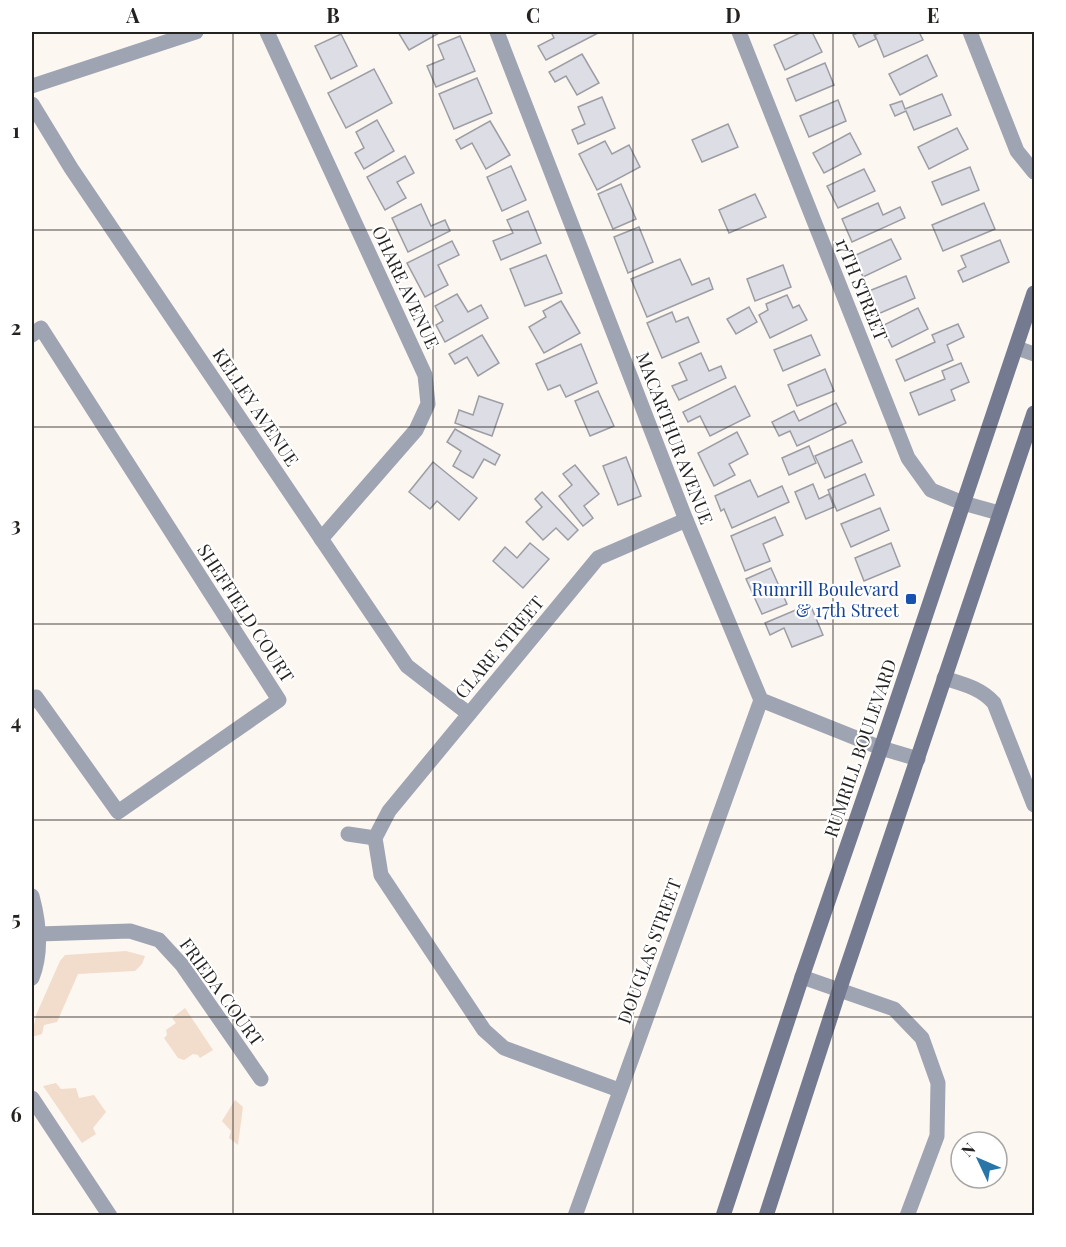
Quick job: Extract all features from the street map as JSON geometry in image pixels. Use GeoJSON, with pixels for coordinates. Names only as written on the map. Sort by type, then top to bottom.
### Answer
{"type":"FeatureCollection","features":[{"type":"Feature","properties":{"kind":"main road","name":"RUMRILL BOULEVARD"},"geometry":{"type":"LineString","coordinates":[[723,1215],[1035,293]]}},
{"type":"Feature","properties":{"kind":"main road"},"geometry":{"type":"LineString","coordinates":[[766,1215],[999,513],[1035,413]]}},
{"type":"Feature","properties":{"kind":"street"},"geometry":{"type":"LineString","coordinates":[[32,86],[196,32]]}},
{"type":"Feature","properties":{"kind":"street","name":"OHARE AVENUE"},"geometry":{"type":"LineString","coordinates":[[267,32],[425,375],[428,404],[416,430],[321,539]]}},
{"type":"Feature","properties":{"kind":"street","name":"MACARTHUR AVENUE"},"geometry":{"type":"LineString","coordinates":[[497,32],[686,520],[761,700]]}},
{"type":"Feature","properties":{"kind":"street","name":"17TH STREET"},"geometry":{"type":"LineString","coordinates":[[740,32],[908,458],[931,490],[963,503],[999,513]]}},
{"type":"Feature","properties":{"kind":"street"},"geometry":{"type":"LineString","coordinates":[[970,32],[1017,151],[1035,172]]}},
{"type":"Feature","properties":{"kind":"street","name":"KELLEY AVENUE"},"geometry":{"type":"LineString","coordinates":[[32,104],[71,168],[407,666],[469,714]]}},
{"type":"Feature","properties":{"kind":"street","name":"SHEFFIELD COURT"},"geometry":{"type":"LineString","coordinates":[[32,335],[41,328],[279,700],[117,812],[36,697],[32,701]]}},
{"type":"Feature","properties":{"kind":"street"},"geometry":{"type":"LineString","coordinates":[[1017,348],[1035,354]]}},
{"type":"Feature","properties":{"kind":"street","name":"CLARE STREET"},"geometry":{"type":"LineString","coordinates":[[375,838],[389,811],[598,558],[686,520]]}},
{"type":"Feature","properties":{"kind":"street"},"geometry":{"type":"LineString","coordinates":[[944,678],[976,688],[994,703],[1035,805]]}},
{"type":"Feature","properties":{"kind":"street"},"geometry":{"type":"LineString","coordinates":[[761,700],[881,748],[918,759]]}},
{"type":"Feature","properties":{"kind":"street","name":"DOUGLAS STREET"},"geometry":{"type":"LineString","coordinates":[[575,1215],[761,700]]}},
{"type":"Feature","properties":{"kind":"street"},"geometry":{"type":"LineString","coordinates":[[348,834],[375,838],[381,875],[484,1030],[504,1048],[619,1090]]}},
{"type":"Feature","properties":{"kind":"street"},"geometry":{"type":"LineString","coordinates":[[32,896],[39,934],[36,967],[32,978]]}},
{"type":"Feature","properties":{"kind":"street","name":"FRIEDA COURT"},"geometry":{"type":"LineString","coordinates":[[39,934],[130,931],[159,940],[182,965],[261,1079]]}},
{"type":"Feature","properties":{"kind":"street"},"geometry":{"type":"LineString","coordinates":[[802,977],[894,1009],[922,1038],[938,1083],[937,1136],[907,1215]]}},
{"type":"Feature","properties":{"kind":"street"},"geometry":{"type":"LineString","coordinates":[[32,1098],[110,1215]]}},
{"type":"Feature","properties":{"kind":"shaded area"},"geometry":{"type":"Polygon","coordinates":[[[126,951],[145,956],[142,964],[135,971],[78,974],[57,1022],[44,1025],[42,1034],[32,1037],[36,1015],[60,961],[65,955],[126,951]]]}},
{"type":"Feature","properties":{"kind":"shaded area"},"geometry":{"type":"Polygon","coordinates":[[[185,1008],[213,1050],[200,1058],[193,1054],[184,1060],[178,1058],[164,1038],[167,1035],[166,1030],[176,1023],[172,1018],[185,1008]]]}},
{"type":"Feature","properties":{"kind":"shaded area"},"geometry":{"type":"Polygon","coordinates":[[[56,1083],[61,1089],[76,1088],[79,1098],[94,1095],[106,1112],[93,1128],[96,1134],[82,1143],[43,1086],[56,1083]]]}},
{"type":"Feature","properties":{"kind":"shaded area"},"geometry":{"type":"Polygon","coordinates":[[[235,1100],[243,1107],[238,1145],[229,1138],[231,1131],[222,1121],[235,1100]]]}},
{"type":"Feature","properties":{"kind":"building"},"geometry":{"type":"Polygon","coordinates":[[[398,32],[441,32],[409,50],[398,32]]]}},
{"type":"Feature","properties":{"kind":"building"},"geometry":{"type":"Polygon","coordinates":[[[551,32],[600,32],[546,60],[538,46],[554,38],[551,32]]]}},
{"type":"Feature","properties":{"kind":"building"},"geometry":{"type":"Polygon","coordinates":[[[802,32],[812,32],[822,52],[785,70],[774,45],[802,32]]]}},
{"type":"Feature","properties":{"kind":"building"},"geometry":{"type":"Polygon","coordinates":[[[860,32],[877,32],[874,35],[876,39],[859,47],[853,35],[860,32]]]}},
{"type":"Feature","properties":{"kind":"building"},"geometry":{"type":"Polygon","coordinates":[[[882,32],[919,32],[923,40],[884,57],[875,35],[882,32]]]}},
{"type":"Feature","properties":{"kind":"building"},"geometry":{"type":"Polygon","coordinates":[[[341,34],[357,66],[331,79],[315,46],[341,34]]]}},
{"type":"Feature","properties":{"kind":"building"},"geometry":{"type":"Polygon","coordinates":[[[460,36],[475,71],[436,87],[427,66],[444,59],[438,45],[460,36]]]}},
{"type":"Feature","properties":{"kind":"building"},"geometry":{"type":"Polygon","coordinates":[[[582,54],[599,83],[577,95],[566,76],[555,82],[549,72],[582,54]]]}},
{"type":"Feature","properties":{"kind":"building"},"geometry":{"type":"Polygon","coordinates":[[[927,55],[937,76],[900,95],[889,74],[927,55]]]}},
{"type":"Feature","properties":{"kind":"building"},"geometry":{"type":"Polygon","coordinates":[[[825,63],[834,85],[796,101],[787,79],[825,63]]]}},
{"type":"Feature","properties":{"kind":"building"},"geometry":{"type":"Polygon","coordinates":[[[374,69],[392,103],[346,128],[328,93],[374,69]]]}},
{"type":"Feature","properties":{"kind":"building"},"geometry":{"type":"Polygon","coordinates":[[[477,78],[492,113],[454,129],[439,94],[477,78]]]}},
{"type":"Feature","properties":{"kind":"building"},"geometry":{"type":"Polygon","coordinates":[[[942,94],[951,115],[914,130],[906,111],[895,116],[890,105],[902,101],[905,109],[942,94]]]}},
{"type":"Feature","properties":{"kind":"building"},"geometry":{"type":"Polygon","coordinates":[[[602,97],[615,128],[578,144],[572,130],[585,124],[578,107],[602,97]]]}},
{"type":"Feature","properties":{"kind":"building"},"geometry":{"type":"Polygon","coordinates":[[[838,100],[846,121],[809,137],[800,116],[838,100]]]}},
{"type":"Feature","properties":{"kind":"building"},"geometry":{"type":"Polygon","coordinates":[[[377,120],[394,151],[364,169],[355,153],[364,148],[356,132],[377,120]]]}},
{"type":"Feature","properties":{"kind":"building"},"geometry":{"type":"Polygon","coordinates":[[[490,121],[510,155],[486,169],[472,143],[461,149],[456,140],[490,121]]]}},
{"type":"Feature","properties":{"kind":"building"},"geometry":{"type":"Polygon","coordinates":[[[728,124],[738,147],[702,162],[692,140],[728,124]]]}},
{"type":"Feature","properties":{"kind":"building"},"geometry":{"type":"Polygon","coordinates":[[[957,128],[968,149],[929,169],[918,147],[957,128]]]}},
{"type":"Feature","properties":{"kind":"building"},"geometry":{"type":"Polygon","coordinates":[[[850,133],[861,154],[824,173],[813,153],[850,133]]]}},
{"type":"Feature","properties":{"kind":"building"},"geometry":{"type":"Polygon","coordinates":[[[605,141],[612,154],[629,145],[640,167],[597,190],[579,154],[605,141]]]}},
{"type":"Feature","properties":{"kind":"building"},"geometry":{"type":"Polygon","coordinates":[[[405,156],[414,173],[397,182],[406,198],[385,210],[367,177],[405,156]]]}},
{"type":"Feature","properties":{"kind":"building"},"geometry":{"type":"Polygon","coordinates":[[[511,166],[526,200],[502,211],[487,177],[511,166]]]}},
{"type":"Feature","properties":{"kind":"building"},"geometry":{"type":"Polygon","coordinates":[[[970,167],[979,190],[942,205],[932,182],[970,167]]]}},
{"type":"Feature","properties":{"kind":"building"},"geometry":{"type":"Polygon","coordinates":[[[864,169],[875,191],[838,208],[827,186],[864,169]]]}},
{"type":"Feature","properties":{"kind":"building"},"geometry":{"type":"Polygon","coordinates":[[[621,184],[636,219],[613,229],[598,194],[621,184]]]}},
{"type":"Feature","properties":{"kind":"building"},"geometry":{"type":"Polygon","coordinates":[[[755,194],[766,217],[729,233],[719,210],[755,194]]]}},
{"type":"Feature","properties":{"kind":"building"},"geometry":{"type":"Polygon","coordinates":[[[878,203],[883,215],[900,207],[905,218],[852,242],[842,219],[878,203]]]}},
{"type":"Feature","properties":{"kind":"building"},"geometry":{"type":"Polygon","coordinates":[[[984,203],[995,229],[943,251],[932,225],[984,203]]]}},
{"type":"Feature","properties":{"kind":"building"},"geometry":{"type":"Polygon","coordinates":[[[421,204],[431,226],[445,220],[450,231],[408,252],[392,218],[421,204]]]}},
{"type":"Feature","properties":{"kind":"building"},"geometry":{"type":"Polygon","coordinates":[[[528,211],[541,243],[501,260],[493,241],[513,233],[507,220],[528,211]]]}},
{"type":"Feature","properties":{"kind":"building"},"geometry":{"type":"Polygon","coordinates":[[[639,227],[653,262],[628,273],[614,237],[639,227]]]}},
{"type":"Feature","properties":{"kind":"building"},"geometry":{"type":"Polygon","coordinates":[[[891,239],[901,259],[863,277],[854,256],[891,239]]]}},
{"type":"Feature","properties":{"kind":"building"},"geometry":{"type":"Polygon","coordinates":[[[1000,240],[1009,262],[963,282],[958,271],[966,267],[961,256],[1000,240]]]}},
{"type":"Feature","properties":{"kind":"building"},"geometry":{"type":"Polygon","coordinates":[[[452,241],[459,255],[438,265],[448,285],[425,297],[407,263],[452,241]]]}},
{"type":"Feature","properties":{"kind":"building"},"geometry":{"type":"Polygon","coordinates":[[[546,255],[562,293],[525,306],[510,269],[546,255]]]}},
{"type":"Feature","properties":{"kind":"building"},"geometry":{"type":"Polygon","coordinates":[[[680,259],[692,285],[709,278],[713,289],[647,317],[631,279],[680,259]]]}},
{"type":"Feature","properties":{"kind":"building"},"geometry":{"type":"Polygon","coordinates":[[[783,265],[791,287],[755,301],[747,279],[783,265]]]}},
{"type":"Feature","properties":{"kind":"building"},"geometry":{"type":"Polygon","coordinates":[[[906,276],[915,298],[878,314],[869,291],[906,276]]]}},
{"type":"Feature","properties":{"kind":"building"},"geometry":{"type":"Polygon","coordinates":[[[457,294],[468,312],[481,305],[488,318],[445,342],[436,325],[443,321],[435,306],[457,294]]]}},
{"type":"Feature","properties":{"kind":"building"},"geometry":{"type":"Polygon","coordinates":[[[787,295],[793,308],[799,305],[807,320],[770,338],[759,315],[768,310],[766,304],[787,295]]]}},
{"type":"Feature","properties":{"kind":"building"},"geometry":{"type":"Polygon","coordinates":[[[561,301],[580,333],[544,353],[529,327],[546,317],[543,311],[561,301]]]}},
{"type":"Feature","properties":{"kind":"building"},"geometry":{"type":"Polygon","coordinates":[[[749,307],[757,322],[736,334],[727,319],[749,307]]]}},
{"type":"Feature","properties":{"kind":"building"},"geometry":{"type":"Polygon","coordinates":[[[918,308],[928,329],[892,347],[882,326],[918,308]]]}},
{"type":"Feature","properties":{"kind":"building"},"geometry":{"type":"Polygon","coordinates":[[[672,312],[676,322],[688,317],[699,342],[662,358],[647,323],[672,312]]]}},
{"type":"Feature","properties":{"kind":"building"},"geometry":{"type":"Polygon","coordinates":[[[958,324],[964,337],[947,345],[953,360],[905,381],[896,360],[935,342],[932,335],[958,324]]]}},
{"type":"Feature","properties":{"kind":"building"},"geometry":{"type":"Polygon","coordinates":[[[482,335],[499,363],[478,376],[467,357],[455,364],[449,354],[482,335]]]}},
{"type":"Feature","properties":{"kind":"building"},"geometry":{"type":"Polygon","coordinates":[[[811,335],[820,355],[783,371],[774,350],[811,335]]]}},
{"type":"Feature","properties":{"kind":"building"},"geometry":{"type":"Polygon","coordinates":[[[581,344],[597,383],[566,397],[560,385],[548,390],[536,364],[581,344]]]}},
{"type":"Feature","properties":{"kind":"building"},"geometry":{"type":"Polygon","coordinates":[[[701,353],[709,371],[721,366],[726,378],[679,400],[672,386],[687,380],[679,363],[701,353]]]}},
{"type":"Feature","properties":{"kind":"building"},"geometry":{"type":"Polygon","coordinates":[[[961,363],[969,382],[951,390],[955,400],[919,415],[910,393],[945,379],[942,371],[961,363]]]}},
{"type":"Feature","properties":{"kind":"building"},"geometry":{"type":"Polygon","coordinates":[[[825,369],[834,391],[797,406],[788,385],[825,369]]]}},
{"type":"Feature","properties":{"kind":"building"},"geometry":{"type":"Polygon","coordinates":[[[735,386],[750,416],[710,436],[700,416],[688,422],[683,412],[735,386]]]}},
{"type":"Feature","properties":{"kind":"building"},"geometry":{"type":"Polygon","coordinates":[[[598,391],[614,426],[590,436],[575,401],[598,391]]]}},
{"type":"Feature","properties":{"kind":"building"},"geometry":{"type":"Polygon","coordinates":[[[479,396],[503,404],[492,436],[455,423],[459,410],[473,415],[479,396]]]}},
{"type":"Feature","properties":{"kind":"building"},"geometry":{"type":"Polygon","coordinates":[[[836,403],[846,423],[797,446],[790,431],[779,436],[772,422],[794,411],[799,421],[836,403]]]}},
{"type":"Feature","properties":{"kind":"building"},"geometry":{"type":"Polygon","coordinates":[[[455,429],[500,455],[495,465],[484,459],[473,478],[453,466],[461,451],[447,442],[455,429]]]}},
{"type":"Feature","properties":{"kind":"building"},"geometry":{"type":"Polygon","coordinates":[[[737,432],[748,454],[729,464],[735,475],[714,486],[698,453],[737,432]]]}},
{"type":"Feature","properties":{"kind":"building"},"geometry":{"type":"Polygon","coordinates":[[[852,440],[862,462],[825,478],[815,456],[852,440]]]}},
{"type":"Feature","properties":{"kind":"building"},"geometry":{"type":"Polygon","coordinates":[[[809,446],[816,463],[789,475],[782,458],[809,446]]]}},
{"type":"Feature","properties":{"kind":"building"},"geometry":{"type":"Polygon","coordinates":[[[626,457],[641,496],[618,505],[603,466],[626,457]]]}},
{"type":"Feature","properties":{"kind":"building"},"geometry":{"type":"Polygon","coordinates":[[[433,462],[477,498],[459,520],[437,501],[430,509],[409,492],[433,462]]]}},
{"type":"Feature","properties":{"kind":"building"},"geometry":{"type":"Polygon","coordinates":[[[575,465],[599,494],[584,506],[593,518],[583,526],[559,496],[572,485],[563,474],[575,465]]]}},
{"type":"Feature","properties":{"kind":"building"},"geometry":{"type":"Polygon","coordinates":[[[865,474],[874,495],[837,511],[828,490],[865,474]]]}},
{"type":"Feature","properties":{"kind":"building"},"geometry":{"type":"Polygon","coordinates":[[[750,480],[758,497],[782,486],[789,502],[732,528],[724,509],[721,511],[715,496],[750,480]]]}},
{"type":"Feature","properties":{"kind":"building"},"geometry":{"type":"Polygon","coordinates":[[[813,484],[819,499],[829,494],[834,507],[806,519],[795,492],[813,484]]]}},
{"type":"Feature","properties":{"kind":"building"},"geometry":{"type":"Polygon","coordinates":[[[542,492],[578,530],[568,540],[556,528],[543,540],[526,522],[542,507],[535,499],[542,492]]]}},
{"type":"Feature","properties":{"kind":"building"},"geometry":{"type":"Polygon","coordinates":[[[880,508],[889,530],[851,547],[841,524],[880,508]]]}},
{"type":"Feature","properties":{"kind":"building"},"geometry":{"type":"Polygon","coordinates":[[[775,517],[783,535],[763,544],[770,561],[745,571],[731,536],[775,517]]]}},
{"type":"Feature","properties":{"kind":"building"},"geometry":{"type":"Polygon","coordinates":[[[530,543],[549,559],[523,588],[493,561],[505,547],[517,558],[530,543]]]}},
{"type":"Feature","properties":{"kind":"building"},"geometry":{"type":"Polygon","coordinates":[[[891,543],[900,566],[864,581],[855,558],[891,543]]]}},
{"type":"Feature","properties":{"kind":"building"},"geometry":{"type":"Polygon","coordinates":[[[771,568],[787,604],[762,614],[746,579],[771,568]]]}},
{"type":"Feature","properties":{"kind":"building"},"geometry":{"type":"Polygon","coordinates":[[[810,604],[823,635],[792,647],[784,628],[770,635],[765,623],[810,604]]]}},
{"type":"Feature","properties":{"kind":"place","name":"Rumrill Boulevard & 17th Street"},"geometry":{"type":"Point","coordinates":[911,599]}}]}
